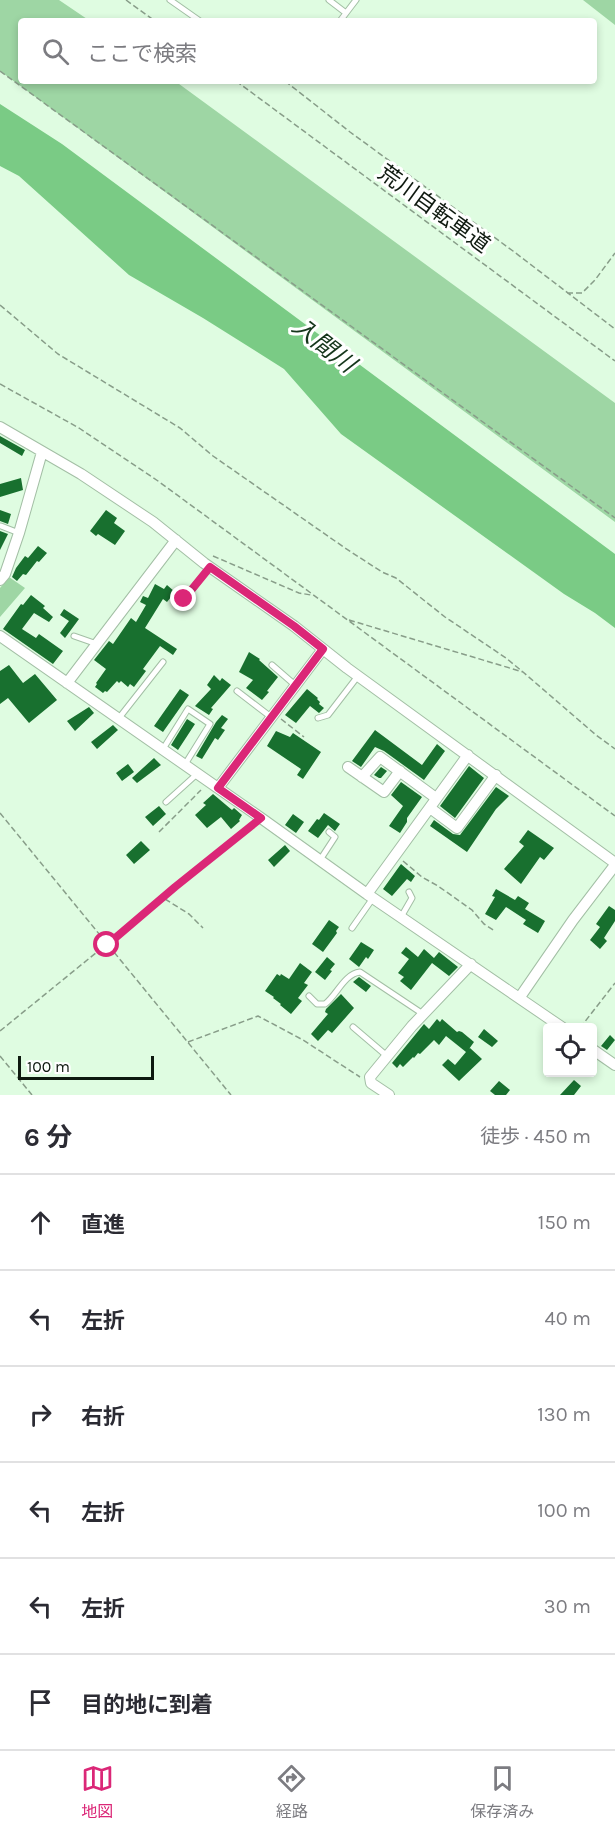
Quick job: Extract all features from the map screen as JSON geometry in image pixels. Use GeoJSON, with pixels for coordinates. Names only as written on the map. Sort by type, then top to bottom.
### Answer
{"type":"FeatureCollection","features":[{"type":"Feature","properties":{"kind":"street"},"geometry":{"type":"LineString","coordinates":[[0,427],[81,474],[153,522],[210,567],[294,626],[358,676],[615,864],[520,997]]}},
{"type":"Feature","properties":{"kind":"street"},"geometry":{"type":"LineString","coordinates":[[0,580],[5,574],[19,533],[42,453]]}},
{"type":"Feature","properties":{"kind":"street"},"geometry":{"type":"LineString","coordinates":[[67,683],[176,540]]}},
{"type":"Feature","properties":{"kind":"street"},"geometry":{"type":"LineString","coordinates":[[0,636],[370,896],[556,1023]]}},
{"type":"Feature","properties":{"kind":"street"},"geometry":{"type":"LineString","coordinates":[[213,785],[272,715],[323,649]]}},
{"type":"Feature","properties":{"kind":"street"},"geometry":{"type":"LineString","coordinates":[[370,896],[395,856],[468,755]]}},
{"type":"Feature","properties":{"kind":"street"},"geometry":{"type":"LineString","coordinates":[[362,777],[380,757],[400,771],[457,828],[496,775]]}},
{"type":"Feature","properties":{"kind":"street"},"geometry":{"type":"LineString","coordinates":[[348,767],[384,792],[400,771]]}},
{"type":"Feature","properties":{"kind":"street"},"geometry":{"type":"LineString","coordinates":[[389,1095],[374,1086],[370,1077],[423,1014],[471,964]]}},
{"type":"Feature","properties":{"kind":"street"},"geometry":{"type":"LineString","coordinates":[[597,1052],[615,1065]]}},
{"type":"Feature","properties":{"kind":"lane"},"geometry":{"type":"LineString","coordinates":[[170,0],[196,18]]}},
{"type":"Feature","properties":{"kind":"lane"},"geometry":{"type":"LineString","coordinates":[[328,0],[346,13]]}},
{"type":"Feature","properties":{"kind":"lane"},"geometry":{"type":"LineString","coordinates":[[342,18],[356,0]]}},
{"type":"Feature","properties":{"kind":"lane"},"geometry":{"type":"LineString","coordinates":[[2,526],[19,533]]}},
{"type":"Feature","properties":{"kind":"lane"},"geometry":{"type":"LineString","coordinates":[[184,599],[210,567]]}},
{"type":"Feature","properties":{"kind":"lane"},"geometry":{"type":"LineString","coordinates":[[74,636],[97,644]]}},
{"type":"Feature","properties":{"kind":"lane"},"geometry":{"type":"LineString","coordinates":[[118,719],[163,662]]}},
{"type":"Feature","properties":{"kind":"lane"},"geometry":{"type":"LineString","coordinates":[[272,665],[295,685]]}},
{"type":"Feature","properties":{"kind":"lane"},"geometry":{"type":"LineString","coordinates":[[318,718],[328,715],[358,676]]}},
{"type":"Feature","properties":{"kind":"lane"},"geometry":{"type":"LineString","coordinates":[[237,691],[272,715]]}},
{"type":"Feature","properties":{"kind":"lane"},"geometry":{"type":"LineString","coordinates":[[162,750],[188,709],[210,724],[184,766]]}},
{"type":"Feature","properties":{"kind":"lane"},"geometry":{"type":"LineString","coordinates":[[166,802],[197,774]]}},
{"type":"Feature","properties":{"kind":"lane"},"geometry":{"type":"LineString","coordinates":[[320,860],[335,837],[329,832]]}},
{"type":"Feature","properties":{"kind":"lane"},"geometry":{"type":"LineString","coordinates":[[401,917],[411,898],[409,892]]}},
{"type":"Feature","properties":{"kind":"lane"},"geometry":{"type":"LineString","coordinates":[[352,928],[370,896]]}},
{"type":"Feature","properties":{"kind":"lane"},"geometry":{"type":"LineString","coordinates":[[309,996],[317,1004],[325,1004],[347,980],[360,972],[423,1014]]}},
{"type":"Feature","properties":{"kind":"lane"},"geometry":{"type":"LineString","coordinates":[[353,1028],[387,1056]]}},
{"type":"Feature","properties":{"kind":"path"},"geometry":{"type":"LineString","coordinates":[[126,0],[151,18]]}},
{"type":"Feature","properties":{"kind":"path"},"geometry":{"type":"LineString","coordinates":[[0,71],[615,518]]}},
{"type":"Feature","properties":{"kind":"path","name":"荒川自転車道"},"geometry":{"type":"LineString","coordinates":[[240,84],[615,361]]}},
{"type":"Feature","properties":{"kind":"path"},"geometry":{"type":"LineString","coordinates":[[289,84],[615,329]]}},
{"type":"Feature","properties":{"kind":"path"},"geometry":{"type":"LineString","coordinates":[[567,293],[582,293],[596,279],[615,253]]}},
{"type":"Feature","properties":{"kind":"path"},"geometry":{"type":"LineString","coordinates":[[0,305],[58,354],[180,428],[223,463],[360,559],[396,578],[445,617],[506,657],[615,749]]}},
{"type":"Feature","properties":{"kind":"path"},"geometry":{"type":"LineString","coordinates":[[0,384],[79,428],[119,454],[615,816]]}},
{"type":"Feature","properties":{"kind":"path"},"geometry":{"type":"LineString","coordinates":[[206,553],[298,592],[312,595]]}},
{"type":"Feature","properties":{"kind":"path"},"geometry":{"type":"LineString","coordinates":[[346,620],[523,672]]}},
{"type":"Feature","properties":{"kind":"path"},"geometry":{"type":"LineString","coordinates":[[272,715],[304,736]]}},
{"type":"Feature","properties":{"kind":"path"},"geometry":{"type":"LineString","coordinates":[[159,832],[213,785]]}},
{"type":"Feature","properties":{"kind":"path"},"geometry":{"type":"LineString","coordinates":[[0,813],[231,1095]]}},
{"type":"Feature","properties":{"kind":"path"},"geometry":{"type":"LineString","coordinates":[[0,1031],[261,818]]}},
{"type":"Feature","properties":{"kind":"path"},"geometry":{"type":"LineString","coordinates":[[395,856],[472,910],[484,924],[495,931]]}},
{"type":"Feature","properties":{"kind":"path"},"geometry":{"type":"LineString","coordinates":[[164,898],[189,914],[203,928]]}},
{"type":"Feature","properties":{"kind":"path"},"geometry":{"type":"LineString","coordinates":[[584,1023],[615,983]]}},
{"type":"Feature","properties":{"kind":"path"},"geometry":{"type":"LineString","coordinates":[[188,1042],[258,1016],[370,1080]]}},
{"type":"Feature","properties":{"kind":"path"},"geometry":{"type":"LineString","coordinates":[[0,1056],[32,1095]]}},
{"type":"Feature","properties":{"kind":"shaded area"},"geometry":{"type":"Polygon","coordinates":[[[0,0],[59,0],[86,18],[18,18],[18,84],[179,84],[615,403],[615,522],[0,71],[0,0]]]}},
{"type":"Feature","properties":{"kind":"shaded area"},"geometry":{"type":"Polygon","coordinates":[[[583,0],[615,0],[615,25],[583,0]]]}},
{"type":"Feature","properties":{"kind":"shaded area"},"geometry":{"type":"Polygon","coordinates":[[[9,577],[25,588],[0,617],[0,588],[9,577]]]}},
{"type":"Feature","properties":{"kind":"water","name":"入間川"},"geometry":{"type":"Polygon","coordinates":[[[0,104],[62,144],[615,554],[615,628],[341,434],[284,369],[129,275],[19,176],[0,166],[0,104]]]}},
{"type":"Feature","properties":{"kind":"building"},"geometry":{"type":"Polygon","coordinates":[[[0,436],[25,450],[22,456],[0,443],[0,436]]]}},
{"type":"Feature","properties":{"kind":"building"},"geometry":{"type":"Polygon","coordinates":[[[21,478],[23,490],[0,497],[0,484],[21,478]]]}},
{"type":"Feature","properties":{"kind":"building"},"geometry":{"type":"Polygon","coordinates":[[[0,510],[11,514],[8,524],[0,521],[0,510]]]}},
{"type":"Feature","properties":{"kind":"building"},"geometry":{"type":"Polygon","coordinates":[[[106,510],[117,518],[114,523],[125,531],[115,545],[90,531],[106,510]]]}},
{"type":"Feature","properties":{"kind":"building"},"geometry":{"type":"Polygon","coordinates":[[[0,531],[8,534],[0,550],[0,531]]]}},
{"type":"Feature","properties":{"kind":"building"},"geometry":{"type":"Polygon","coordinates":[[[38,546],[47,553],[17,581],[12,577],[16,568],[25,556],[28,558],[38,546]]]}},
{"type":"Feature","properties":{"kind":"building"},"geometry":{"type":"Polygon","coordinates":[[[155,584],[164,589],[167,585],[175,592],[167,602],[163,599],[145,628],[177,649],[173,655],[160,646],[143,669],[146,671],[134,687],[130,684],[128,687],[121,681],[119,683],[117,681],[107,692],[103,693],[95,687],[106,669],[94,660],[109,641],[113,644],[131,618],[136,622],[146,605],[140,602],[143,596],[148,598],[155,584]]]}},
{"type":"Feature","properties":{"kind":"building"},"geometry":{"type":"Polygon","coordinates":[[[31,595],[45,606],[43,608],[53,617],[49,622],[34,613],[22,629],[36,638],[39,634],[63,651],[53,664],[3,629],[21,604],[23,605],[31,595]]]}},
{"type":"Feature","properties":{"kind":"building"},"geometry":{"type":"Polygon","coordinates":[[[64,609],[79,619],[65,638],[60,633],[69,621],[60,615],[64,609]]]}},
{"type":"Feature","properties":{"kind":"building"},"geometry":{"type":"Polygon","coordinates":[[[249,652],[260,659],[278,677],[262,700],[246,688],[253,680],[239,672],[249,652]]]}},
{"type":"Feature","properties":{"kind":"building"},"geometry":{"type":"Polygon","coordinates":[[[9,665],[23,683],[35,674],[57,700],[29,723],[8,698],[0,704],[0,671],[9,665]]]}},
{"type":"Feature","properties":{"kind":"building"},"geometry":{"type":"Polygon","coordinates":[[[214,675],[220,681],[222,678],[231,685],[211,708],[213,709],[209,715],[195,706],[211,689],[207,685],[214,675]]]}},
{"type":"Feature","properties":{"kind":"building"},"geometry":{"type":"Polygon","coordinates":[[[180,689],[189,695],[163,732],[154,726],[180,689]]]}},
{"type":"Feature","properties":{"kind":"building"},"geometry":{"type":"Polygon","coordinates":[[[307,689],[318,698],[319,704],[324,708],[319,713],[310,706],[296,723],[285,715],[307,689]]]}},
{"type":"Feature","properties":{"kind":"building"},"geometry":{"type":"Polygon","coordinates":[[[89,707],[94,713],[75,731],[67,721],[89,707]]]}},
{"type":"Feature","properties":{"kind":"building"},"geometry":{"type":"Polygon","coordinates":[[[222,715],[228,719],[221,728],[225,730],[218,740],[215,738],[202,759],[196,756],[216,722],[222,715]]]}},
{"type":"Feature","properties":{"kind":"building"},"geometry":{"type":"Polygon","coordinates":[[[187,719],[195,724],[178,750],[171,745],[187,719]]]}},
{"type":"Feature","properties":{"kind":"building"},"geometry":{"type":"Polygon","coordinates":[[[113,725],[118,730],[97,749],[91,742],[113,725]]]}},
{"type":"Feature","properties":{"kind":"building"},"geometry":{"type":"Polygon","coordinates":[[[375,730],[422,765],[437,744],[445,751],[424,780],[375,747],[361,767],[352,761],[375,730]]]}},
{"type":"Feature","properties":{"kind":"building"},"geometry":{"type":"Polygon","coordinates":[[[276,731],[290,737],[293,733],[321,752],[303,779],[297,775],[301,769],[267,746],[276,731]]]}},
{"type":"Feature","properties":{"kind":"building"},"geometry":{"type":"Polygon","coordinates":[[[154,758],[161,765],[137,783],[132,778],[154,758]]]}},
{"type":"Feature","properties":{"kind":"building"},"geometry":{"type":"Polygon","coordinates":[[[128,764],[134,772],[122,781],[116,773],[128,764]]]}},
{"type":"Feature","properties":{"kind":"building"},"geometry":{"type":"Polygon","coordinates":[[[469,766],[484,778],[455,818],[440,806],[469,766]]]}},
{"type":"Feature","properties":{"kind":"building"},"geometry":{"type":"Polygon","coordinates":[[[381,767],[387,771],[379,778],[374,775],[381,767]]]}},
{"type":"Feature","properties":{"kind":"building"},"geometry":{"type":"Polygon","coordinates":[[[401,782],[422,797],[407,818],[400,833],[389,826],[403,806],[391,795],[401,782]]]}},
{"type":"Feature","properties":{"kind":"building"},"geometry":{"type":"Polygon","coordinates":[[[496,787],[509,796],[496,809],[467,852],[430,826],[434,820],[453,834],[460,835],[496,787]]]}},
{"type":"Feature","properties":{"kind":"building"},"geometry":{"type":"Polygon","coordinates":[[[213,794],[232,810],[234,808],[242,815],[240,821],[231,829],[221,817],[207,828],[195,815],[206,805],[203,803],[213,794]]]}},
{"type":"Feature","properties":{"kind":"building"},"geometry":{"type":"Polygon","coordinates":[[[159,806],[166,814],[153,826],[145,817],[159,806]]]}},
{"type":"Feature","properties":{"kind":"building"},"geometry":{"type":"Polygon","coordinates":[[[324,813],[340,824],[335,831],[328,825],[318,838],[308,831],[324,813]]]}},
{"type":"Feature","properties":{"kind":"building"},"geometry":{"type":"Polygon","coordinates":[[[293,814],[304,822],[296,833],[285,825],[293,814]]]}},
{"type":"Feature","properties":{"kind":"building"},"geometry":{"type":"Polygon","coordinates":[[[528,830],[554,848],[544,860],[540,857],[521,884],[504,869],[524,846],[519,842],[528,830]]]}},
{"type":"Feature","properties":{"kind":"building"},"geometry":{"type":"Polygon","coordinates":[[[141,841],[150,850],[134,864],[126,855],[141,841]]]}},
{"type":"Feature","properties":{"kind":"building"},"geometry":{"type":"Polygon","coordinates":[[[285,845],[290,851],[274,867],[268,860],[285,845]]]}},
{"type":"Feature","properties":{"kind":"building"},"geometry":{"type":"Polygon","coordinates":[[[401,864],[415,876],[411,882],[407,879],[392,896],[383,889],[401,864]]]}},
{"type":"Feature","properties":{"kind":"building"},"geometry":{"type":"Polygon","coordinates":[[[496,889],[515,900],[518,896],[529,903],[525,909],[545,921],[538,933],[523,924],[526,920],[506,907],[496,920],[485,914],[495,897],[492,896],[496,889]]]}},
{"type":"Feature","properties":{"kind":"building"},"geometry":{"type":"Polygon","coordinates":[[[609,906],[615,910],[615,921],[604,938],[607,941],[600,949],[590,940],[600,927],[596,924],[609,906]]]}},
{"type":"Feature","properties":{"kind":"building"},"geometry":{"type":"Polygon","coordinates":[[[329,920],[339,927],[323,952],[312,944],[329,920]]]}},
{"type":"Feature","properties":{"kind":"building"},"geometry":{"type":"Polygon","coordinates":[[[361,942],[374,950],[359,967],[349,959],[361,942]]]}},
{"type":"Feature","properties":{"kind":"building"},"geometry":{"type":"Polygon","coordinates":[[[406,947],[418,957],[424,949],[434,958],[439,952],[458,967],[449,976],[432,963],[411,990],[400,981],[404,977],[398,973],[409,959],[401,953],[406,947]]]}},
{"type":"Feature","properties":{"kind":"building"},"geometry":{"type":"Polygon","coordinates":[[[327,957],[335,964],[325,980],[315,972],[327,957]]]}},
{"type":"Feature","properties":{"kind":"building"},"geometry":{"type":"Polygon","coordinates":[[[300,963],[312,972],[304,983],[308,985],[298,998],[302,1001],[291,1014],[265,991],[277,974],[289,979],[300,963]]]}},
{"type":"Feature","properties":{"kind":"building"},"geometry":{"type":"Polygon","coordinates":[[[359,977],[371,986],[366,992],[353,982],[359,977]]]}},
{"type":"Feature","properties":{"kind":"building"},"geometry":{"type":"Polygon","coordinates":[[[341,994],[354,1008],[332,1033],[328,1030],[318,1041],[311,1034],[328,1014],[325,1012],[326,1009],[341,994]]]}},
{"type":"Feature","properties":{"kind":"building"},"geometry":{"type":"Polygon","coordinates":[[[437,1019],[440,1022],[442,1019],[457,1032],[462,1032],[474,1042],[469,1049],[482,1059],[459,1081],[442,1065],[448,1059],[455,1065],[466,1052],[446,1036],[439,1045],[434,1040],[403,1067],[400,1064],[397,1068],[392,1063],[424,1024],[429,1029],[437,1019]]]}},
{"type":"Feature","properties":{"kind":"building"},"geometry":{"type":"Polygon","coordinates":[[[484,1029],[498,1041],[492,1047],[478,1037],[484,1029]]]}},
{"type":"Feature","properties":{"kind":"building"},"geometry":{"type":"Polygon","coordinates":[[[610,1035],[615,1040],[607,1050],[601,1046],[610,1035]]]}},
{"type":"Feature","properties":{"kind":"building"},"geometry":{"type":"Polygon","coordinates":[[[574,1080],[581,1086],[574,1095],[560,1095],[574,1080]]]}},
{"type":"Feature","properties":{"kind":"building"},"geometry":{"type":"Polygon","coordinates":[[[499,1081],[510,1090],[506,1095],[495,1095],[490,1091],[499,1081]]]}},
{"type":"Feature","properties":{"kind":"route"},"geometry":{"type":"LineString","coordinates":[[107,945],[261,818],[218,788],[323,649],[210,567],[184,599]]}}]}
